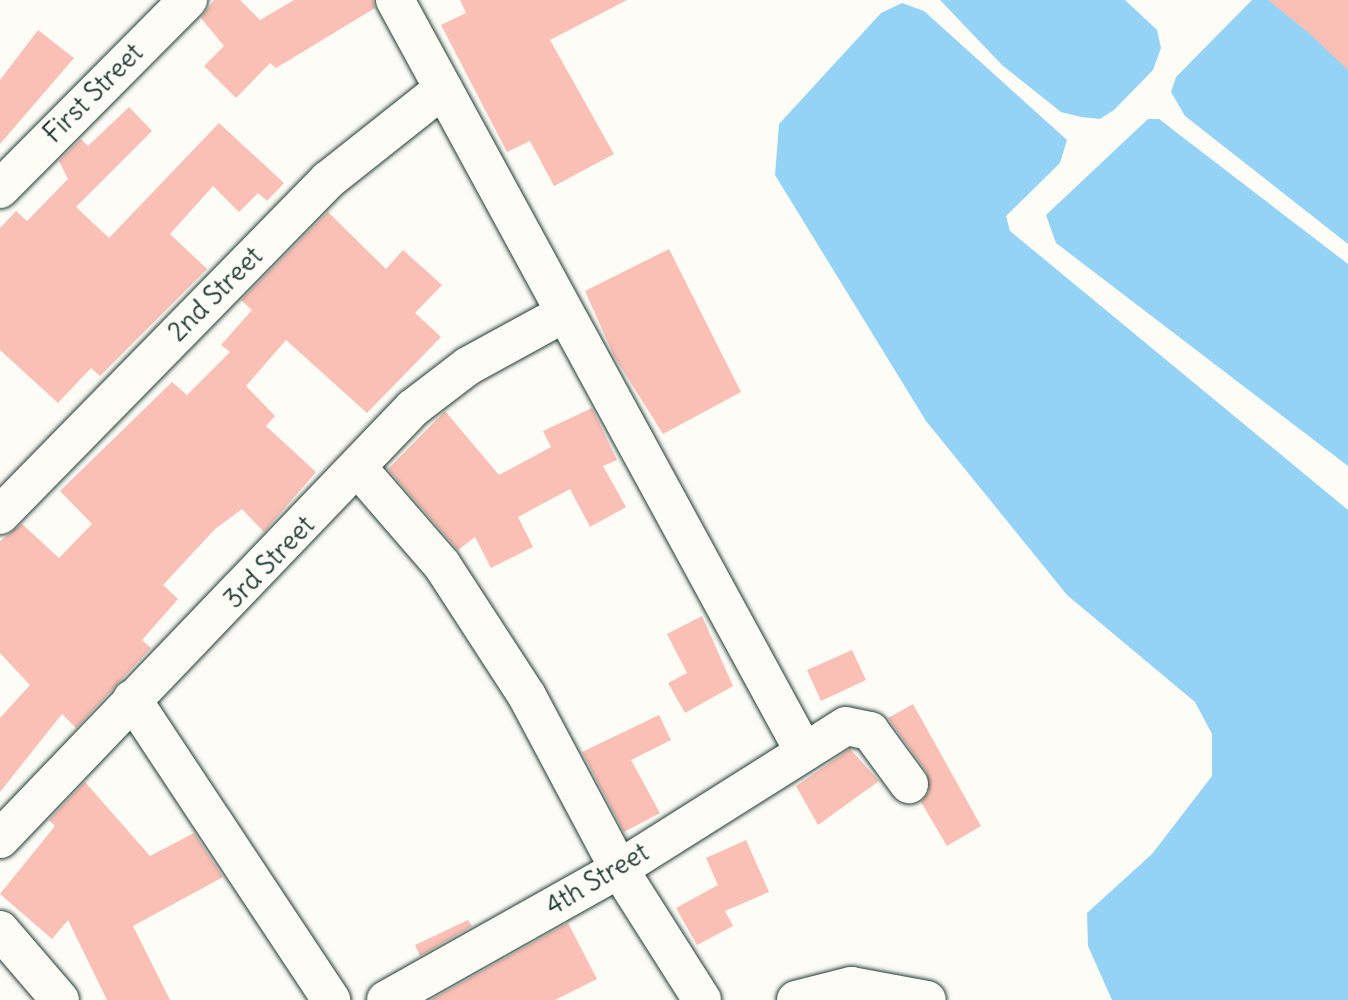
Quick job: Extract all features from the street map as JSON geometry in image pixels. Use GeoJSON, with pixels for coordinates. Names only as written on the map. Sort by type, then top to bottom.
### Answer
{"type":"FeatureCollection","features":[{"type":"Feature","properties":{"kind":"street","name":"First Street"},"geometry":{"type":"LineString","coordinates":[[0,189],[188,0]]}},
{"type":"Feature","properties":{"kind":"street"},"geometry":{"type":"LineString","coordinates":[[395,0],[561,315],[803,750]]}},
{"type":"Feature","properties":{"kind":"street","name":"2nd Street"},"geometry":{"type":"LineString","coordinates":[[0,515],[328,180],[443,89]]}},
{"type":"Feature","properties":{"kind":"street","name":"3rd Street"},"geometry":{"type":"LineString","coordinates":[[0,839],[132,699],[437,387],[561,315]]}},
{"type":"Feature","properties":{"kind":"street"},"geometry":{"type":"LineString","coordinates":[[358,468],[442,565],[518,682],[619,869],[702,1000]]}},
{"type":"Feature","properties":{"kind":"street"},"geometry":{"type":"LineString","coordinates":[[132,699],[331,1000]]}},
{"type":"Feature","properties":{"kind":"street","name":"4th Street"},"geometry":{"type":"LineString","coordinates":[[386,1000],[619,869],[803,750],[857,725],[891,752],[909,784]]}},
{"type":"Feature","properties":{"kind":"street"},"geometry":{"type":"LineString","coordinates":[[0,930],[60,1000]]}},
{"type":"Feature","properties":{"kind":"street"},"geometry":{"type":"LineString","coordinates":[[796,1000],[851,986],[927,1000]]}},
{"type":"Feature","properties":{"kind":"water"},"geometry":{"type":"Polygon","coordinates":[[[940,0],[1125,0],[1157,30],[1161,48],[1153,70],[1114,110],[1100,119],[1081,117],[1061,112],[1002,65],[940,0]]]}},
{"type":"Feature","properties":{"kind":"water"},"geometry":{"type":"Polygon","coordinates":[[[1252,0],[1348,0],[1348,244],[1185,116],[1171,92],[1176,77],[1252,0]]]}},
{"type":"Feature","properties":{"kind":"water"},"geometry":{"type":"Polygon","coordinates":[[[902,3],[924,11],[1067,140],[1060,163],[1006,216],[1010,231],[1348,510],[1348,1000],[1112,1000],[1088,946],[1087,913],[1152,854],[1212,776],[1212,734],[1195,702],[1067,595],[926,421],[775,175],[779,124],[881,13],[902,3]]]}},
{"type":"Feature","properties":{"kind":"water"},"geometry":{"type":"Polygon","coordinates":[[[1148,119],[1159,119],[1348,264],[1348,466],[1056,243],[1046,215],[1148,119]]]}},
{"type":"Feature","properties":{"kind":"building"},"geometry":{"type":"Polygon","coordinates":[[[214,0],[240,0],[260,20],[294,0],[373,0],[375,8],[276,68],[270,63],[236,98],[204,66],[224,46],[201,18],[214,0]]]}},
{"type":"Feature","properties":{"kind":"building"},"geometry":{"type":"Polygon","coordinates":[[[460,0],[627,0],[550,40],[614,154],[554,186],[530,141],[507,152],[441,25],[466,13],[460,0]]]}},
{"type":"Feature","properties":{"kind":"building"},"geometry":{"type":"Polygon","coordinates":[[[1268,0],[1348,0],[1348,70],[1310,34],[1268,0]]]}},
{"type":"Feature","properties":{"kind":"building"},"geometry":{"type":"Polygon","coordinates":[[[38,30],[74,58],[0,144],[0,80],[38,30]]]}},
{"type":"Feature","properties":{"kind":"building"},"geometry":{"type":"Polygon","coordinates":[[[129,107],[152,131],[76,207],[109,238],[219,123],[284,183],[267,201],[258,193],[239,212],[213,186],[170,234],[207,269],[100,376],[91,368],[58,403],[0,350],[0,228],[16,211],[27,221],[68,179],[59,161],[81,139],[88,146],[129,107]]]}},
{"type":"Feature","properties":{"kind":"building"},"geometry":{"type":"Polygon","coordinates":[[[328,212],[386,269],[403,250],[442,285],[415,313],[441,337],[367,413],[286,340],[246,386],[275,416],[266,426],[316,472],[264,532],[242,509],[215,529],[163,585],[178,599],[142,640],[151,648],[76,728],[62,714],[0,792],[0,718],[30,685],[0,653],[0,541],[22,524],[59,558],[92,524],[60,491],[172,382],[187,395],[230,352],[221,345],[252,310],[241,300],[328,212]]]}},
{"type":"Feature","properties":{"kind":"building"},"geometry":{"type":"Polygon","coordinates":[[[669,249],[741,392],[663,434],[614,356],[585,291],[669,249]]]}},
{"type":"Feature","properties":{"kind":"building"},"geometry":{"type":"Polygon","coordinates":[[[592,408],[617,460],[603,466],[626,507],[590,527],[570,489],[518,517],[533,547],[491,568],[475,537],[458,550],[388,469],[445,411],[499,475],[551,447],[543,431],[592,408]]]}},
{"type":"Feature","properties":{"kind":"building"},"geometry":{"type":"Polygon","coordinates":[[[702,616],[733,686],[685,713],[668,683],[687,673],[667,634],[702,616]]]}},
{"type":"Feature","properties":{"kind":"building"},"geometry":{"type":"Polygon","coordinates":[[[852,650],[866,680],[821,701],[807,670],[852,650]]]}},
{"type":"Feature","properties":{"kind":"building"},"geometry":{"type":"Polygon","coordinates":[[[913,704],[981,826],[947,846],[921,802],[929,792],[927,772],[888,718],[913,704]]]}},
{"type":"Feature","properties":{"kind":"building"},"geometry":{"type":"Polygon","coordinates":[[[659,715],[671,740],[631,760],[660,813],[624,832],[582,752],[659,715]]]}},
{"type":"Feature","properties":{"kind":"building"},"geometry":{"type":"Polygon","coordinates":[[[850,749],[879,781],[818,825],[796,786],[850,749]]]}},
{"type":"Feature","properties":{"kind":"building"},"geometry":{"type":"Polygon","coordinates":[[[85,782],[150,856],[194,833],[223,877],[133,926],[170,1000],[107,1000],[68,920],[52,939],[0,894],[55,826],[49,820],[85,782]]]}},
{"type":"Feature","properties":{"kind":"building"},"geometry":{"type":"Polygon","coordinates":[[[746,840],[769,892],[725,911],[733,926],[697,945],[676,908],[718,885],[706,858],[746,840]]]}},
{"type":"Feature","properties":{"kind":"building"},"geometry":{"type":"Polygon","coordinates":[[[468,920],[472,926],[420,956],[415,945],[468,920]]]}},
{"type":"Feature","properties":{"kind":"building"},"geometry":{"type":"Polygon","coordinates":[[[568,923],[597,979],[555,1000],[431,1000],[568,923]]]}}]}
